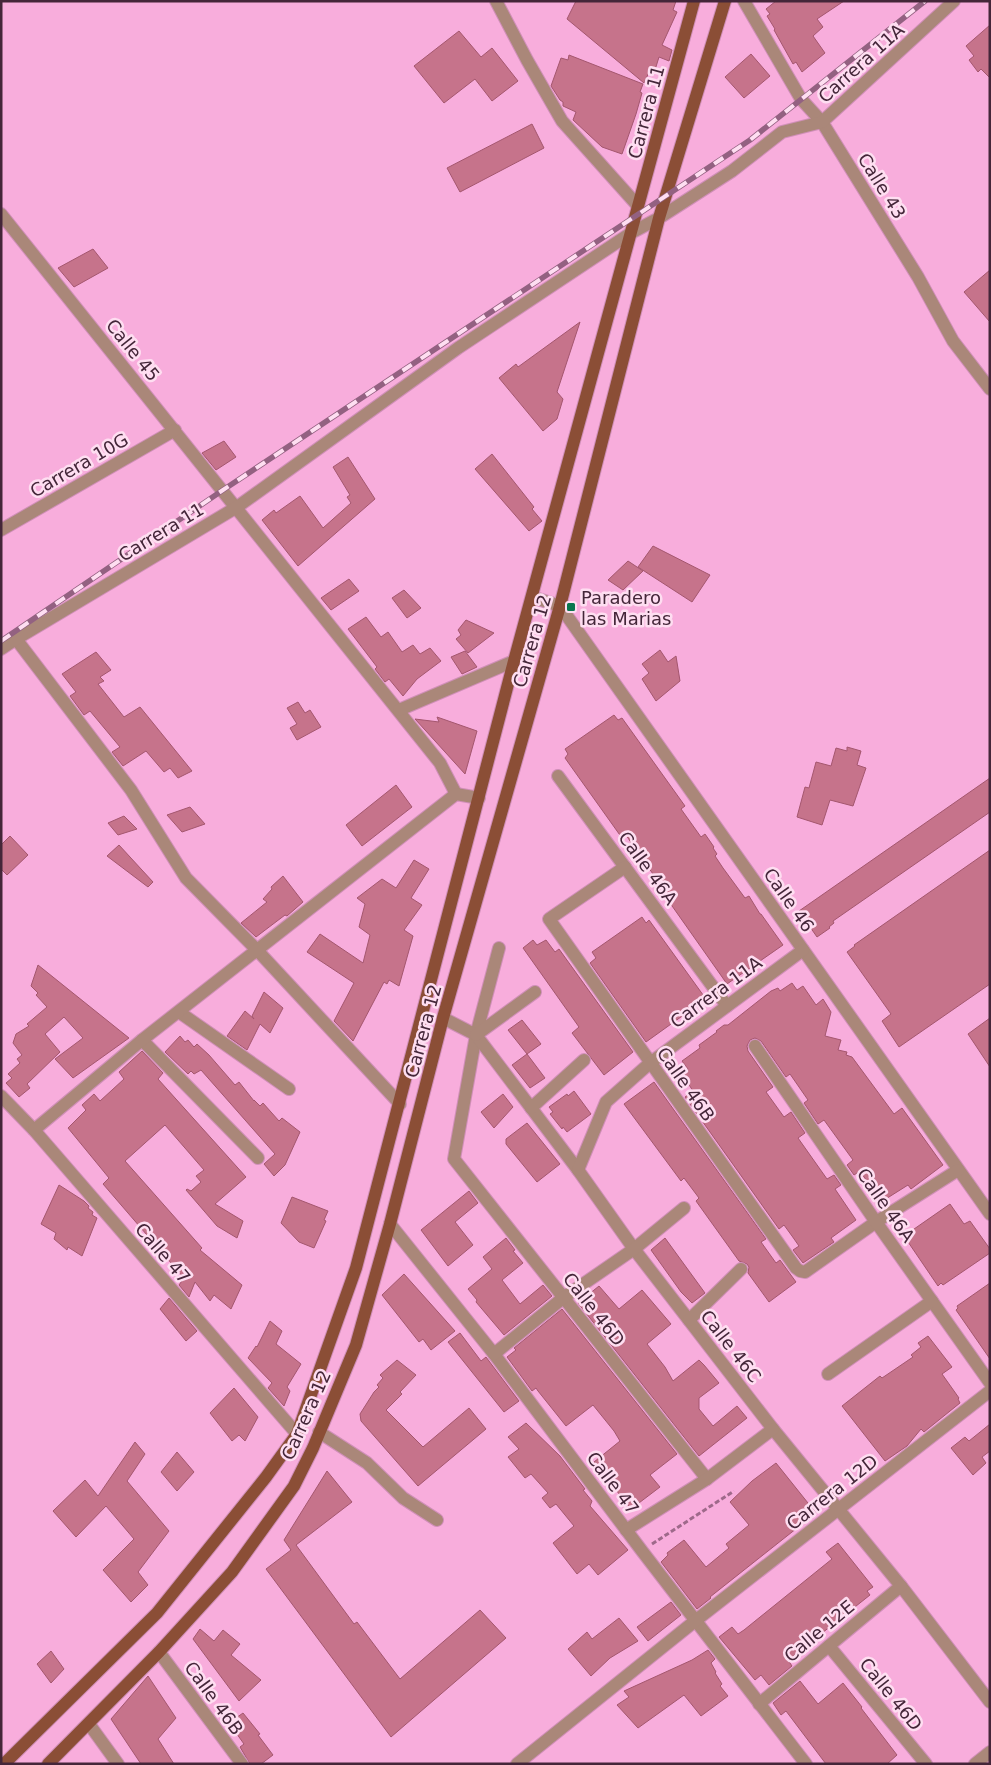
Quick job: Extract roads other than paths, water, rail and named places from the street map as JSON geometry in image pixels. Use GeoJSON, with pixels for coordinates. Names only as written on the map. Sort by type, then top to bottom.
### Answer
{"type":"FeatureCollection","features":[{"type":"Feature","properties":{"kind":"main road","name":"Carrera 11"},"geometry":{"type":"LineString","coordinates":[[631,233],[694,1]]}},
{"type":"Feature","properties":{"kind":"main road"},"geometry":{"type":"LineString","coordinates":[[659,218],[725,1]]}},
{"type":"Feature","properties":{"kind":"main road","name":"Carrera 12"},"geometry":{"type":"LineString","coordinates":[[48,1764],[159,1652],[232,1572],[294,1486],[356,1345],[444,1018],[560,606],[659,218]]}},
{"type":"Feature","properties":{"kind":"main road","name":"Carrera 12"},"geometry":{"type":"LineString","coordinates":[[4,1764],[157,1613],[266,1477],[296,1434],[356,1268],[514,661],[631,233]]}},
{"type":"Feature","properties":{"kind":"street"},"geometry":{"type":"LineString","coordinates":[[496,1],[562,121],[638,206]]}},
{"type":"Feature","properties":{"kind":"street","name":"Calle 43"},"geometry":{"type":"LineString","coordinates":[[744,1],[801,99],[822,122],[918,277],[953,341],[990,389]]}},
{"type":"Feature","properties":{"kind":"street","name":"Carrera 11A"},"geometry":{"type":"LineString","coordinates":[[631,233],[659,218],[732,171],[782,132],[822,122],[954,1]]}},
{"type":"Feature","properties":{"kind":"street","name":"Calle 45"},"geometry":{"type":"LineString","coordinates":[[3,219],[399,710],[440,763],[456,794]]}},
{"type":"Feature","properties":{"kind":"street","name":"Carrera 11"},"geometry":{"type":"LineString","coordinates":[[1,649],[237,507],[458,348],[631,233]]}},
{"type":"Feature","properties":{"kind":"street","name":"Carrera 10G"},"geometry":{"type":"LineString","coordinates":[[1,530],[175,430]]}},
{"type":"Feature","properties":{"kind":"street"},"geometry":{"type":"LineString","coordinates":[[532,597],[560,606]]}},
{"type":"Feature","properties":{"kind":"street","name":"Calle 46"},"geometry":{"type":"LineString","coordinates":[[560,606],[990,1214]]}},
{"type":"Feature","properties":{"kind":"street"},"geometry":{"type":"LineString","coordinates":[[16,639],[131,790],[186,878],[258,950],[400,1104]]}},
{"type":"Feature","properties":{"kind":"street"},"geometry":{"type":"LineString","coordinates":[[399,710],[514,661]]}},
{"type":"Feature","properties":{"kind":"street","name":"Calle 46A"},"geometry":{"type":"LineString","coordinates":[[558,776],[727,1006]]}},
{"type":"Feature","properties":{"kind":"street"},"geometry":{"type":"LineString","coordinates":[[34,1130],[142,1040],[456,794],[479,798]]}},
{"type":"Feature","properties":{"kind":"street","name":"Calle 46B"},"geometry":{"type":"LineString","coordinates":[[625,867],[550,919],[650,1063],[796,1268],[805,1272],[876,1222]]}},
{"type":"Feature","properties":{"kind":"street"},"geometry":{"type":"LineString","coordinates":[[476,1035],[499,948]]}},
{"type":"Feature","properties":{"kind":"street","name":"Carrera 11A"},"geometry":{"type":"LineString","coordinates":[[578,1170],[606,1102],[650,1063],[803,950]]}},
{"type":"Feature","properties":{"kind":"street"},"geometry":{"type":"LineString","coordinates":[[476,1035],[535,992]]}},
{"type":"Feature","properties":{"kind":"street"},"geometry":{"type":"LineString","coordinates":[[179,1012],[290,1090]]}},
{"type":"Feature","properties":{"kind":"street","name":"Calle 46C"},"geometry":{"type":"LineString","coordinates":[[444,1018],[476,1035],[578,1170],[634,1249],[838,1510],[901,1586],[990,1702]]}},
{"type":"Feature","properties":{"kind":"street","name":"Calle 46D"},"geometry":{"type":"LineString","coordinates":[[476,1035],[454,1160],[707,1479]]}},
{"type":"Feature","properties":{"kind":"street"},"geometry":{"type":"LineString","coordinates":[[142,1040],[258,1158]]}},
{"type":"Feature","properties":{"kind":"street","name":"Calle 46A"},"geometry":{"type":"LineString","coordinates":[[755,1046],[990,1383]]}},
{"type":"Feature","properties":{"kind":"street"},"geometry":{"type":"LineString","coordinates":[[531,1108],[584,1060]]}},
{"type":"Feature","properties":{"kind":"street","name":"Calle 47"},"geometry":{"type":"LineString","coordinates":[[1,1096],[34,1130],[296,1434]]}},
{"type":"Feature","properties":{"kind":"street"},"geometry":{"type":"LineString","coordinates":[[876,1222],[958,1170]]}},
{"type":"Feature","properties":{"kind":"street"},"geometry":{"type":"LineString","coordinates":[[494,1354],[563,1298],[634,1249],[684,1208]]}},
{"type":"Feature","properties":{"kind":"street","name":"Calle 47"},"geometry":{"type":"LineString","coordinates":[[390,1224],[494,1354],[695,1621],[806,1764]]}},
{"type":"Feature","properties":{"kind":"street"},"geometry":{"type":"LineString","coordinates":[[689,1320],[741,1269]]}},
{"type":"Feature","properties":{"kind":"street"},"geometry":{"type":"LineString","coordinates":[[828,1374],[932,1301]]}},
{"type":"Feature","properties":{"kind":"street","name":"Carrera 12D"},"geometry":{"type":"LineString","coordinates":[[517,1764],[695,1621],[990,1391]]}},
{"type":"Feature","properties":{"kind":"street"},"geometry":{"type":"LineString","coordinates":[[626,1530],[707,1479],[774,1429]]}},
{"type":"Feature","properties":{"kind":"street"},"geometry":{"type":"LineString","coordinates":[[319,1432],[367,1463],[403,1498],[437,1520]]}},
{"type":"Feature","properties":{"kind":"street","name":"Calle 12E"},"geometry":{"type":"LineString","coordinates":[[759,1704],[901,1586]]}},
{"type":"Feature","properties":{"kind":"street","name":"Calle 46D"},"geometry":{"type":"LineString","coordinates":[[829,1646],[926,1764]]}},
{"type":"Feature","properties":{"kind":"street","name":"Calle 46B"},"geometry":{"type":"LineString","coordinates":[[159,1652],[242,1764]]}},
{"type":"Feature","properties":{"kind":"street"},"geometry":{"type":"LineString","coordinates":[[89,1724],[118,1764]]}},
{"type":"Feature","properties":{"kind":"street"},"geometry":{"type":"LineString","coordinates":[[975,1764],[990,1752]]}},
{"type":"Feature","properties":{"kind":"railway"},"geometry":{"type":"LineString","coordinates":[[1,641],[223,490],[750,140],[925,1]]}},
{"type":"Feature","properties":{"kind":"place","name":"Paradero las Marias"},"geometry":{"type":"Point","coordinates":[571,607]}}]}
